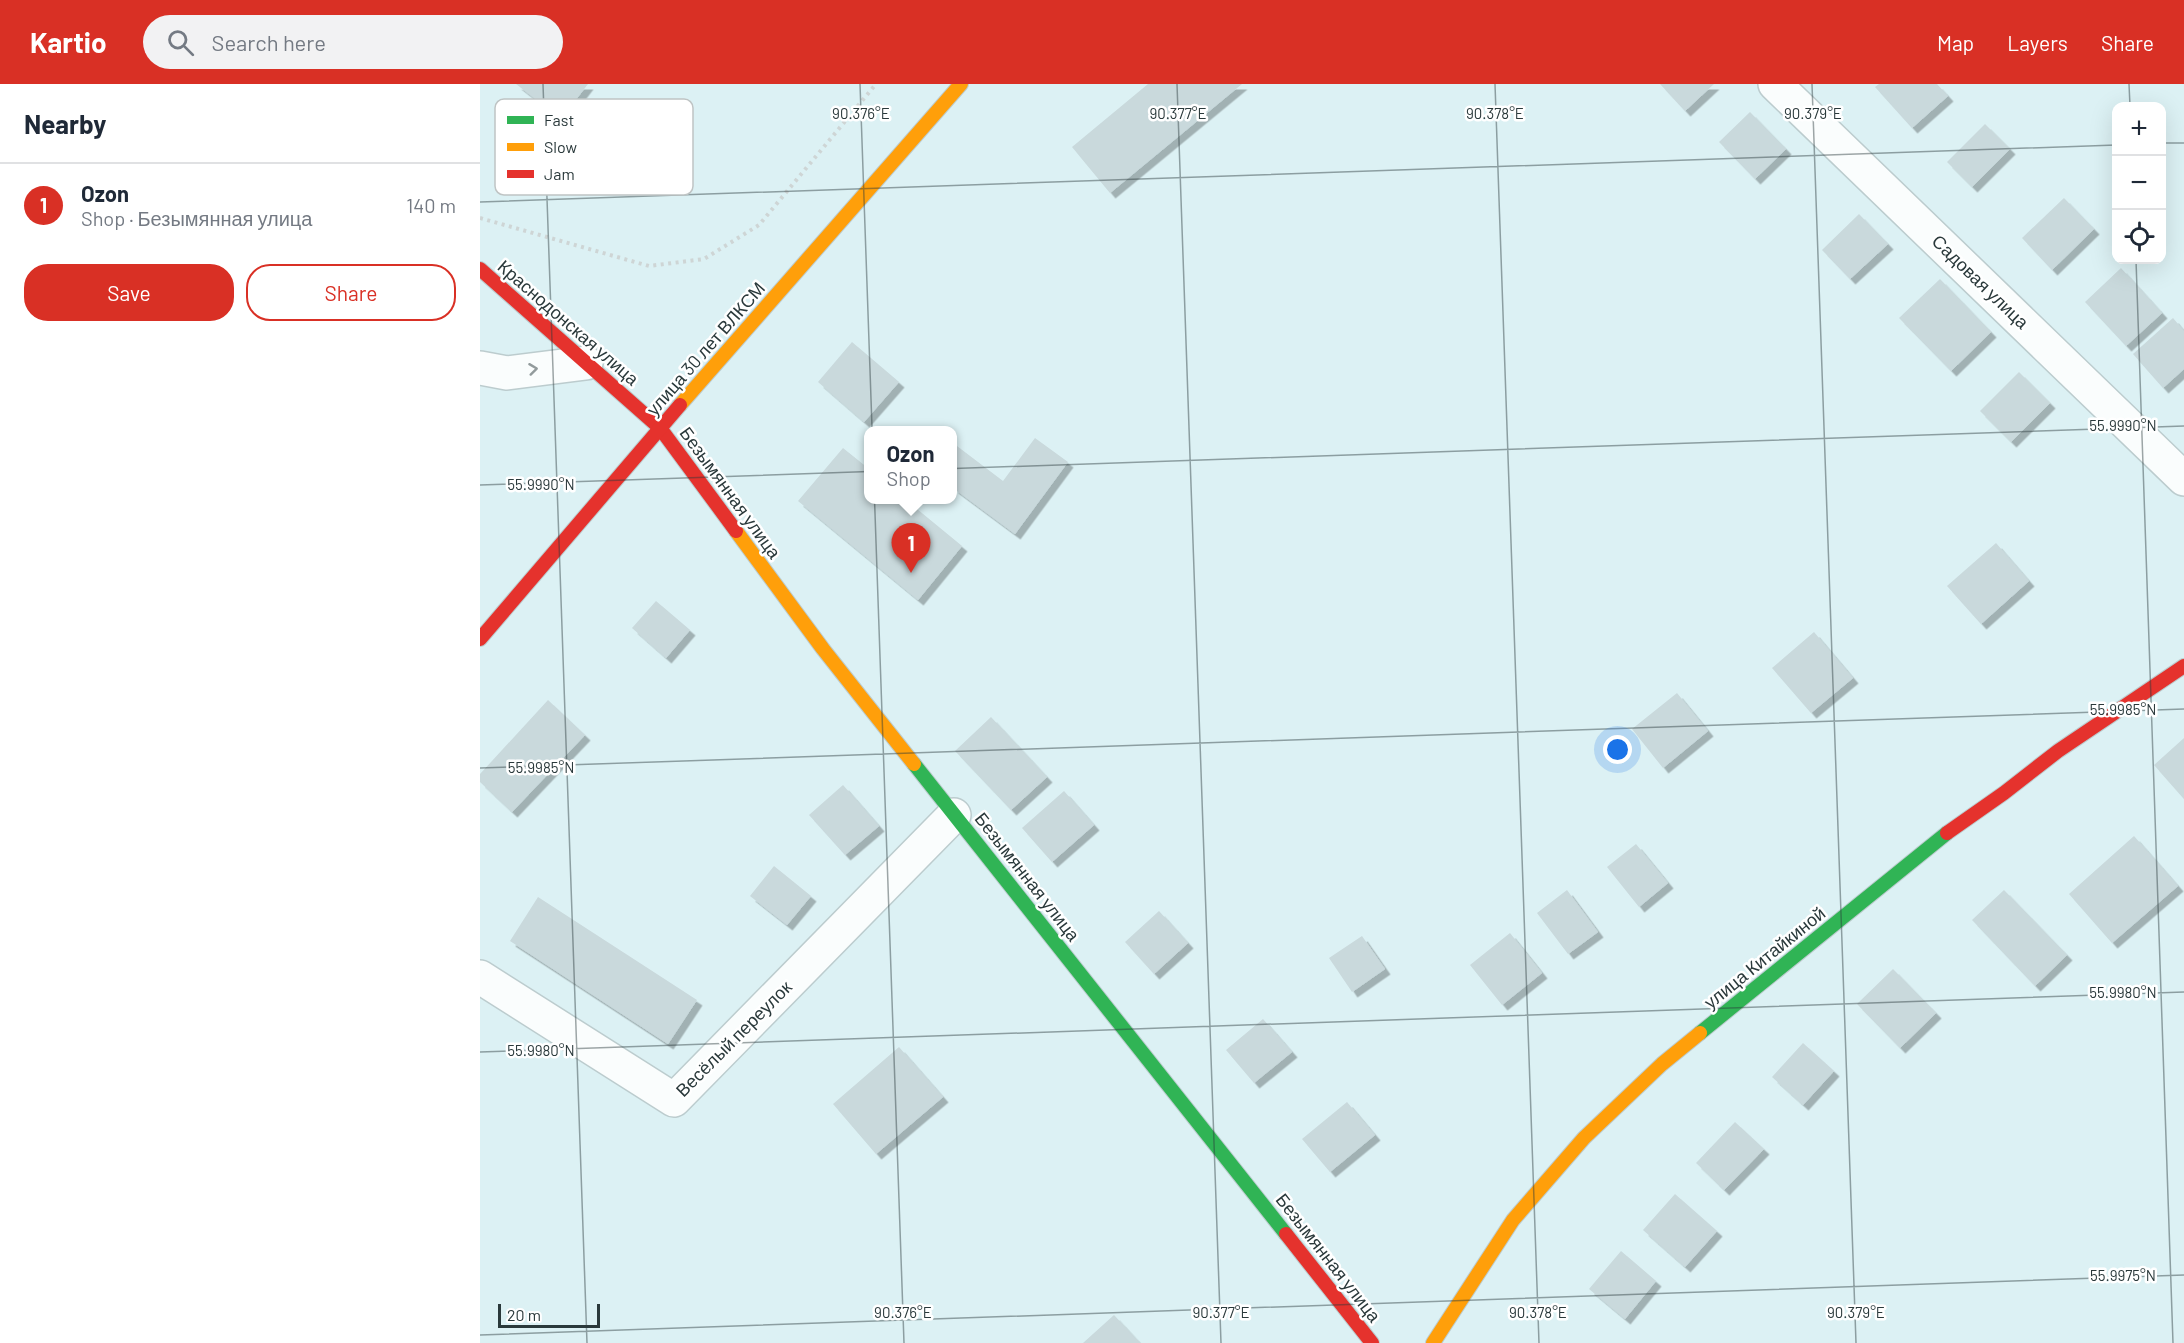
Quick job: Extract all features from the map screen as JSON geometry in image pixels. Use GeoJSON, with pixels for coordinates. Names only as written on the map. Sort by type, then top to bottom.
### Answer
{"type":"FeatureCollection","features":[{"type":"Feature","properties":{"kind":"street","name":"улица 30 лет ВЛКСМ"},"geometry":{"type":"LineString","coordinates":[[480,639],[660,428],[961,84]]}},
{"type":"Feature","properties":{"kind":"street","name":"Садовая улица"},"geometry":{"type":"LineString","coordinates":[[1775,84],[2184,479]]}},
{"type":"Feature","properties":{"kind":"street","name":"Краснодонская улица"},"geometry":{"type":"LineString","coordinates":[[480,269],[660,428]]}},
{"type":"Feature","properties":{"kind":"street"},"geometry":{"type":"LineString","coordinates":[[480,368],[507,373],[586,363]]}},
{"type":"Feature","properties":{"kind":"street","name":"Безымянная улица"},"geometry":{"type":"LineString","coordinates":[[660,428],[823,649],[1372,1343]]}},
{"type":"Feature","properties":{"kind":"street","name":"улица Китайкиной"},"geometry":{"type":"LineString","coordinates":[[1433,1343],[1512,1220],[1584,1138],[1662,1064],[1933,843],[2004,793],[2058,751],[2184,666]]}},
{"type":"Feature","properties":{"kind":"street","name":"Весёлый переулок"},"geometry":{"type":"LineString","coordinates":[[480,977],[674,1100],[954,815]]}},
{"type":"Feature","properties":{"kind":"path"},"geometry":{"type":"LineString","coordinates":[[480,218],[649,266],[704,259],[759,225],[876,84]]}},
{"type":"Feature","properties":{"kind":"building"},"geometry":{"type":"Polygon","coordinates":[[[516,84],[588,84],[576,99],[535,99],[516,84]]]}},
{"type":"Feature","properties":{"kind":"building"},"geometry":{"type":"Polygon","coordinates":[[[1148,84],[1242,84],[1110,193],[1072,147],[1148,84]]]}},
{"type":"Feature","properties":{"kind":"building"},"geometry":{"type":"Polygon","coordinates":[[[1660,84],[1714,84],[1685,111],[1660,84]]]}},
{"type":"Feature","properties":{"kind":"building"},"geometry":{"type":"Polygon","coordinates":[[[1879,84],[1937,84],[1948,96],[1912,128],[1875,87],[1879,84]]]}},
{"type":"Feature","properties":{"kind":"building"},"geometry":{"type":"Polygon","coordinates":[[[1750,112],[1786,149],[1755,179],[1719,142],[1750,112]]]}},
{"type":"Feature","properties":{"kind":"building"},"geometry":{"type":"Polygon","coordinates":[[[1985,124],[2010,149],[1972,187],[1947,162],[1985,124]]]}},
{"type":"Feature","properties":{"kind":"building"},"geometry":{"type":"Polygon","coordinates":[[[2064,198],[2094,229],[2052,270],[2022,238],[2064,198]]]}},
{"type":"Feature","properties":{"kind":"building"},"geometry":{"type":"Polygon","coordinates":[[[1859,214],[1888,244],[1850,279],[1822,250],[1859,214]]]}},
{"type":"Feature","properties":{"kind":"building"},"geometry":{"type":"Polygon","coordinates":[[[2121,268],[2162,313],[2126,346],[2085,302],[2121,268]]]}},
{"type":"Feature","properties":{"kind":"building"},"geometry":{"type":"Polygon","coordinates":[[[1940,279],[1991,332],[1951,371],[1899,318],[1940,279]]]}},
{"type":"Feature","properties":{"kind":"building"},"geometry":{"type":"Polygon","coordinates":[[[2173,318],[2184,331],[2184,369],[2163,388],[2133,354],[2173,318]]]}},
{"type":"Feature","properties":{"kind":"building"},"geometry":{"type":"Polygon","coordinates":[[[852,342],[899,382],[864,422],[818,382],[852,342]]]}},
{"type":"Feature","properties":{"kind":"building"},"geometry":{"type":"Polygon","coordinates":[[[2019,372],[2050,403],[2011,442],[1980,411],[2019,372]]]}},
{"type":"Feature","properties":{"kind":"building"},"geometry":{"type":"Polygon","coordinates":[[[1035,438],[1068,462],[1015,534],[957,491],[957,446],[1003,481],[1035,438]]]}},
{"type":"Feature","properties":{"kind":"building"},"geometry":{"type":"Polygon","coordinates":[[[843,448],[864,465],[864,504],[911,504],[962,546],[918,600],[798,501],[843,448]]]}},
{"type":"Feature","properties":{"kind":"building"},"geometry":{"type":"Polygon","coordinates":[[[1996,543],[2029,581],[1981,624],[1947,586],[1996,543]]]}},
{"type":"Feature","properties":{"kind":"building"},"geometry":{"type":"Polygon","coordinates":[[[656,601],[690,630],[666,658],[632,628],[656,601]]]}},
{"type":"Feature","properties":{"kind":"building"},"geometry":{"type":"Polygon","coordinates":[[[1814,632],[1853,678],[1811,713],[1772,668],[1814,632]]]}},
{"type":"Feature","properties":{"kind":"building"},"geometry":{"type":"Polygon","coordinates":[[[1677,693],[1708,731],[1663,768],[1632,729],[1677,693]]]}},
{"type":"Feature","properties":{"kind":"building"},"geometry":{"type":"Polygon","coordinates":[[[548,700],[585,735],[512,812],[480,782],[480,774],[548,700]]]}},
{"type":"Feature","properties":{"kind":"building"},"geometry":{"type":"Polygon","coordinates":[[[991,717],[1047,777],[1011,810],[955,751],[991,717]]]}},
{"type":"Feature","properties":{"kind":"building"},"geometry":{"type":"Polygon","coordinates":[[[2184,738],[2184,799],[2154,765],[2184,738]]]}},
{"type":"Feature","properties":{"kind":"building"},"geometry":{"type":"Polygon","coordinates":[[[843,785],[879,826],[845,855],[809,815],[843,785]]]}},
{"type":"Feature","properties":{"kind":"building"},"geometry":{"type":"Polygon","coordinates":[[[1064,791],[1094,825],[1052,862],[1022,828],[1064,791]]]}},
{"type":"Feature","properties":{"kind":"building"},"geometry":{"type":"Polygon","coordinates":[[[2134,836],[2178,886],[2112,943],[2069,894],[2134,836]]]}},
{"type":"Feature","properties":{"kind":"building"},"geometry":{"type":"Polygon","coordinates":[[[1636,844],[1668,883],[1639,907],[1607,867],[1636,844]]]}},
{"type":"Feature","properties":{"kind":"building"},"geometry":{"type":"Polygon","coordinates":[[[774,866],[811,896],[787,925],[750,896],[774,866]]]}},
{"type":"Feature","properties":{"kind":"building"},"geometry":{"type":"Polygon","coordinates":[[[1567,890],[1598,932],[1568,954],[1537,913],[1567,890]]]}},
{"type":"Feature","properties":{"kind":"building"},"geometry":{"type":"Polygon","coordinates":[[[2004,890],[2067,955],[2035,986],[1972,920],[2004,890]]]}},
{"type":"Feature","properties":{"kind":"building"},"geometry":{"type":"Polygon","coordinates":[[[538,897],[697,1000],[668,1044],[510,941],[538,897]]]}},
{"type":"Feature","properties":{"kind":"building"},"geometry":{"type":"Polygon","coordinates":[[[1159,911],[1188,943],[1154,974],[1125,942],[1159,911]]]}},
{"type":"Feature","properties":{"kind":"building"},"geometry":{"type":"Polygon","coordinates":[[[1510,933],[1542,973],[1502,1005],[1470,965],[1510,933]]]}},
{"type":"Feature","properties":{"kind":"building"},"geometry":{"type":"Polygon","coordinates":[[[1362,936],[1385,969],[1352,992],[1329,958],[1362,936]]]}},
{"type":"Feature","properties":{"kind":"building"},"geometry":{"type":"Polygon","coordinates":[[[1893,969],[1936,1013],[1900,1048],[1857,1004],[1893,969]]]}},
{"type":"Feature","properties":{"kind":"building"},"geometry":{"type":"Polygon","coordinates":[[[1263,1019],[1292,1052],[1254,1083],[1226,1050],[1263,1019]]]}},
{"type":"Feature","properties":{"kind":"building"},"geometry":{"type":"Polygon","coordinates":[[[1803,1043],[1834,1071],[1803,1105],[1772,1077],[1803,1043]]]}},
{"type":"Feature","properties":{"kind":"building"},"geometry":{"type":"Polygon","coordinates":[[[899,1047],[943,1097],[876,1154],[833,1104],[899,1047]]]}},
{"type":"Feature","properties":{"kind":"building"},"geometry":{"type":"Polygon","coordinates":[[[1347,1102],[1375,1135],[1330,1172],[1302,1139],[1347,1102]]]}},
{"type":"Feature","properties":{"kind":"building"},"geometry":{"type":"Polygon","coordinates":[[[1735,1122],[1764,1149],[1724,1190],[1696,1163],[1735,1122]]]}},
{"type":"Feature","properties":{"kind":"building"},"geometry":{"type":"Polygon","coordinates":[[[1675,1194],[1717,1231],[1685,1267],[1643,1230],[1675,1194]]]}},
{"type":"Feature","properties":{"kind":"building"},"geometry":{"type":"Polygon","coordinates":[[[1621,1251],[1656,1281],[1625,1319],[1589,1289],[1621,1251]]]}},
{"type":"Feature","properties":{"kind":"building"},"geometry":{"type":"Polygon","coordinates":[[[1114,1315],[1140,1343],[1083,1343],[1114,1315]]]}},
{"type":"Feature","properties":{"kind":"traffic: fast"},"geometry":{"type":"LineString","coordinates":[[914,764],[1286,1234]]}},
{"type":"Feature","properties":{"kind":"traffic: fast"},"geometry":{"type":"LineString","coordinates":[[1700,1033],[1947,833]]}},
{"type":"Feature","properties":{"kind":"traffic: slow"},"geometry":{"type":"LineString","coordinates":[[680,405],[961,84]]}},
{"type":"Feature","properties":{"kind":"traffic: slow"},"geometry":{"type":"LineString","coordinates":[[736,531],[823,649],[914,764]]}},
{"type":"Feature","properties":{"kind":"traffic: slow"},"geometry":{"type":"LineString","coordinates":[[1433,1343],[1513,1220],[1584,1138],[1662,1064],[1700,1033]]}},
{"type":"Feature","properties":{"kind":"traffic: jam"},"geometry":{"type":"LineString","coordinates":[[480,269],[660,428],[736,531]]}},
{"type":"Feature","properties":{"kind":"traffic: jam"},"geometry":{"type":"LineString","coordinates":[[480,639],[680,405]]}},
{"type":"Feature","properties":{"kind":"traffic: jam"},"geometry":{"type":"LineString","coordinates":[[1947,833],[2058,751],[2184,666]]}},
{"type":"Feature","properties":{"kind":"traffic: jam"},"geometry":{"type":"LineString","coordinates":[[1286,1234],[1372,1343]]}},
{"type":"Feature","properties":{"kind":"place","name":"Ozon"},"geometry":{"type":"Point","coordinates":[911,573]}}]}
